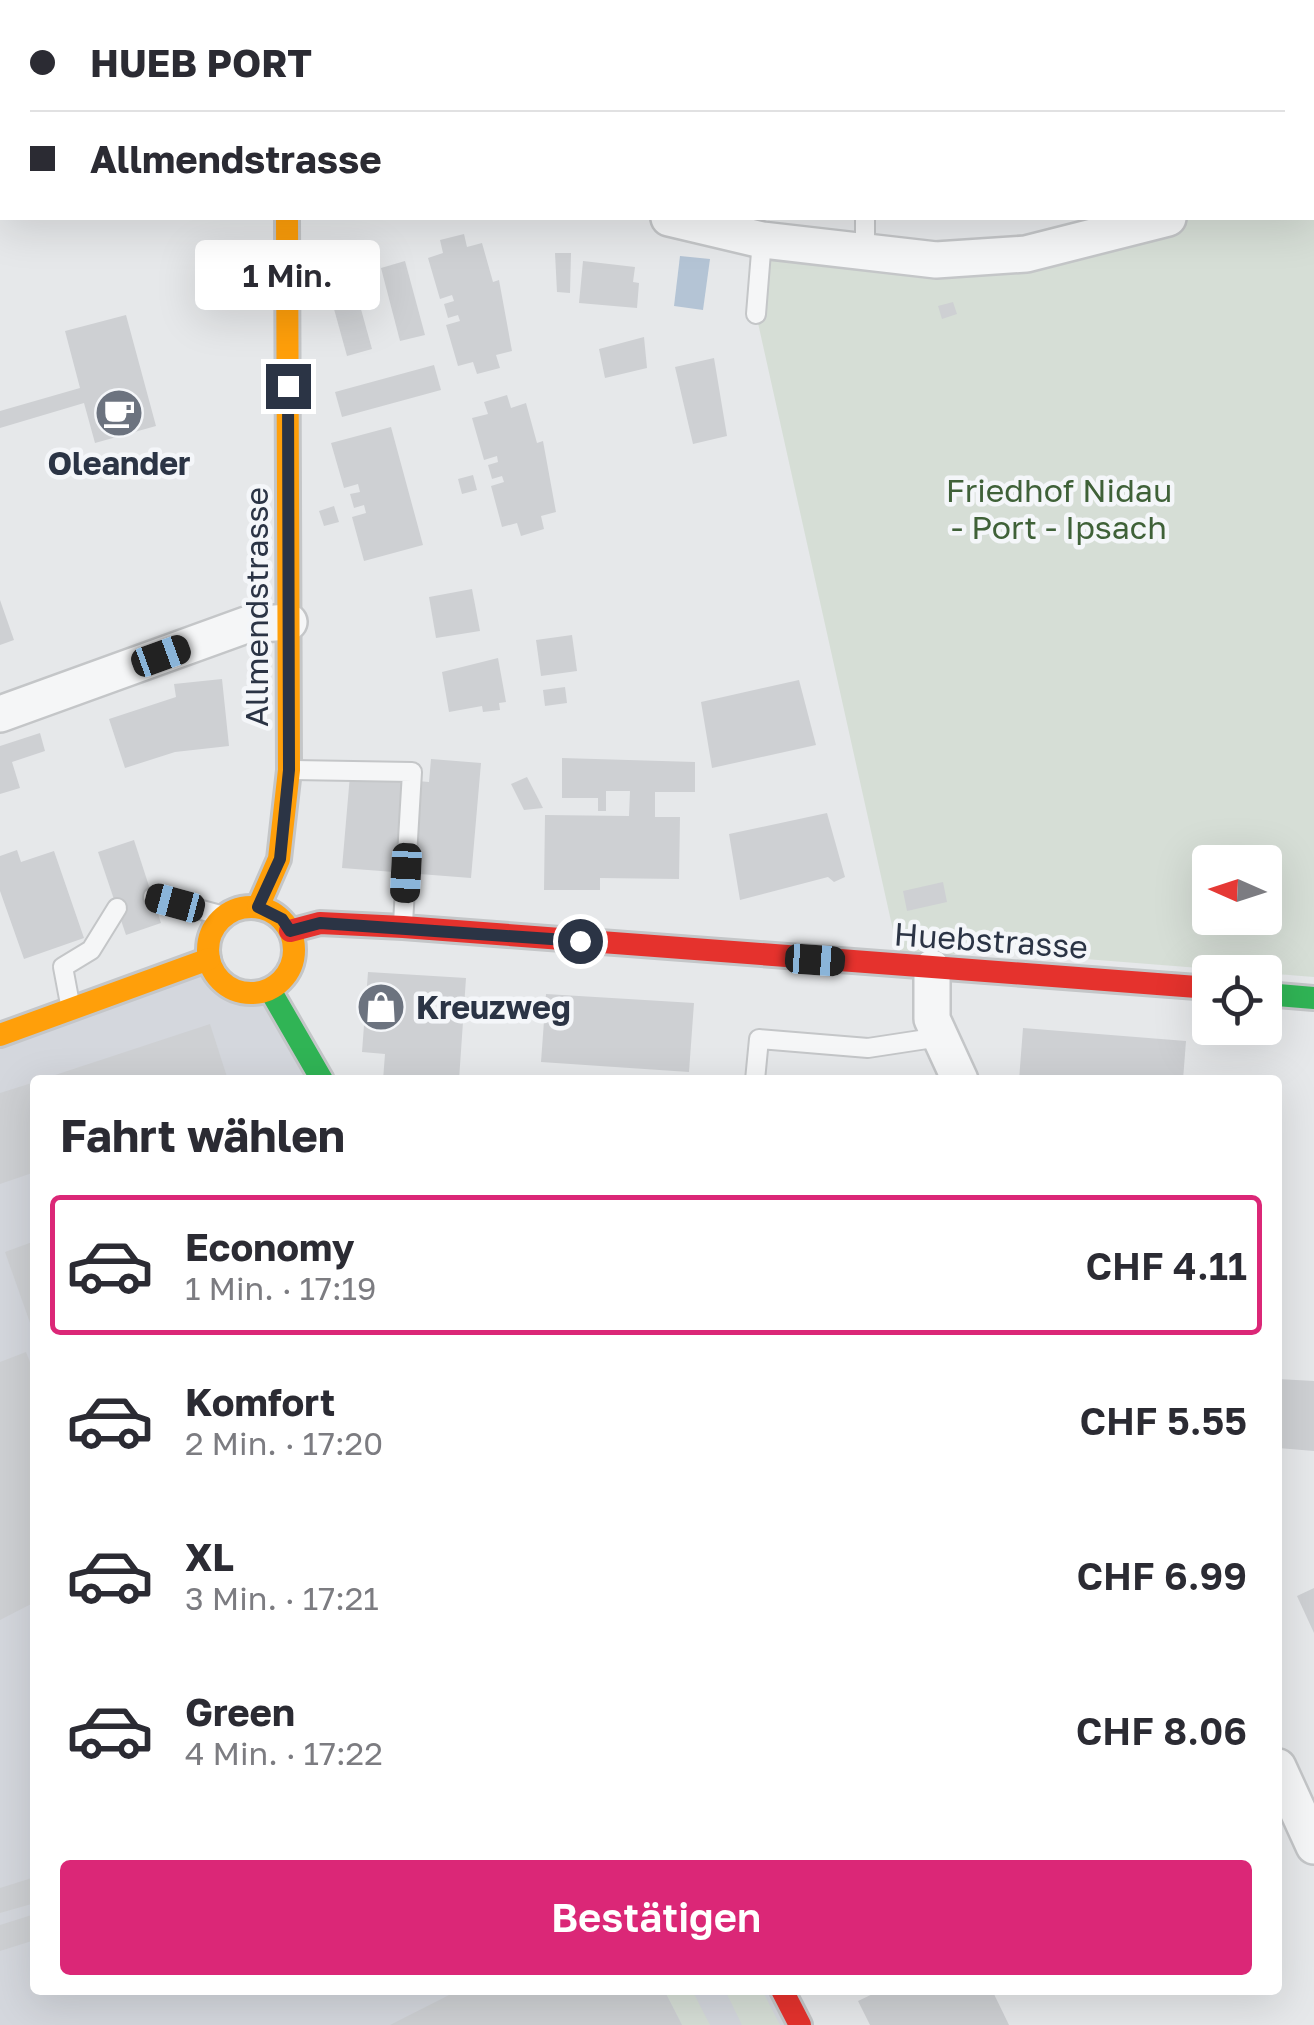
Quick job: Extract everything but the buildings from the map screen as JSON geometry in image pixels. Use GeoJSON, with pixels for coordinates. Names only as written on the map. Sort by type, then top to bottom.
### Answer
{"type":"FeatureCollection","features":[{"type":"Feature","properties":{"kind":"main road","name":"Allmendstrasse"},"geometry":{"type":"LineString","coordinates":[[258,907],[280,859],[289,770],[288,220]]}},
{"type":"Feature","properties":{"kind":"main road"},"geometry":{"type":"LineString","coordinates":[[258,907],[282,919],[290,931],[294,958],[282,982],[258,994],[232,989],[221,982],[209,960],[210,936],[224,916],[258,907]]}},
{"type":"Feature","properties":{"kind":"main road","name":"Huebstrasse"},"geometry":{"type":"LineString","coordinates":[[290,931],[320,923],[403,927],[1192,987]]}},
{"type":"Feature","properties":{"kind":"main road"},"geometry":{"type":"LineString","coordinates":[[0,1035],[209,960]]}},
{"type":"Feature","properties":{"kind":"main road"},"geometry":{"type":"LineString","coordinates":[[270,990],[319,1075]]}},
{"type":"Feature","properties":{"kind":"main road"},"geometry":{"type":"LineString","coordinates":[[1282,995],[1314,998]]}},
{"type":"Feature","properties":{"kind":"main road"},"geometry":{"type":"LineString","coordinates":[[785,1995],[800,2025]]}},
{"type":"Feature","properties":{"kind":"street"},"geometry":{"type":"LineString","coordinates":[[680,220],[762,240],[865,234],[936,260],[1006,257],[1160,220]]}},
{"type":"Feature","properties":{"kind":"street"},"geometry":{"type":"LineString","coordinates":[[0,714],[246,625],[289,622]]}},
{"type":"Feature","properties":{"kind":"street"},"geometry":{"type":"LineString","coordinates":[[932,968],[932,1019],[958,1075]]}},
{"type":"Feature","properties":{"kind":"street"},"geometry":{"type":"LineString","coordinates":[[1282,1776],[1314,1846]]}},
{"type":"Feature","properties":{"kind":"lane"},"geometry":{"type":"LineString","coordinates":[[756,314],[762,240]]}},
{"type":"Feature","properties":{"kind":"lane"},"geometry":{"type":"LineString","coordinates":[[289,770],[412,772],[403,927]]}},
{"type":"Feature","properties":{"kind":"lane"},"geometry":{"type":"LineString","coordinates":[[153,898],[224,916]]}},
{"type":"Feature","properties":{"kind":"lane"},"geometry":{"type":"LineString","coordinates":[[72,1010],[63,967],[91,950],[117,908]]}},
{"type":"Feature","properties":{"kind":"lane"},"geometry":{"type":"LineString","coordinates":[[755,1075],[759,1039],[868,1048],[940,1036]]}},
{"type":"Feature","properties":{"kind":"shaded area"},"geometry":{"type":"Polygon","coordinates":[[[213,971],[232,989],[257,993],[318,1075],[30,1075],[30,1995],[785,1995],[800,2025],[0,2025],[0,1035],[213,971]]]}},
{"type":"Feature","properties":{"kind":"green space","name":"Friedhof Nidau - Port - Ipsach"},"geometry":{"type":"Polygon","coordinates":[[[1157,220],[1314,220],[1314,977],[1282,974],[1282,955],[1192,955],[1192,967],[972,950],[901,966],[756,314],[762,240],[936,260],[1157,220]]]}},
{"type":"Feature","properties":{"kind":"green space"},"geometry":{"type":"Polygon","coordinates":[[[667,1995],[695,1995],[710,2025],[682,2025],[667,1995]]]}},
{"type":"Feature","properties":{"kind":"green space"},"geometry":{"type":"Polygon","coordinates":[[[727,1995],[765,1995],[780,2025],[742,2025],[727,1995]]]}},
{"type":"Feature","properties":{"kind":"water"},"geometry":{"type":"Polygon","coordinates":[[[680,256],[710,259],[703,310],[674,306],[680,256]]]}},
{"type":"Feature","properties":{"kind":"traffic: fast"},"geometry":{"type":"LineString","coordinates":[[270,990],[319,1075]]}},
{"type":"Feature","properties":{"kind":"traffic: fast"},"geometry":{"type":"LineString","coordinates":[[1282,995],[1314,998]]}},
{"type":"Feature","properties":{"kind":"traffic: slow"},"geometry":{"type":"LineString","coordinates":[[258,907],[279,859],[289,770],[287,220]]}},
{"type":"Feature","properties":{"kind":"traffic: slow"},"geometry":{"type":"LineString","coordinates":[[251,907],[268,910],[282,919],[291,933],[294,950],[291,967],[282,981],[268,990],[251,993],[234,990],[220,981],[211,967],[208,950],[211,933],[220,919],[234,910],[251,907]]}},
{"type":"Feature","properties":{"kind":"traffic: slow"},"geometry":{"type":"LineString","coordinates":[[0,1035],[209,959]]}},
{"type":"Feature","properties":{"kind":"traffic: jam"},"geometry":{"type":"LineString","coordinates":[[290,931],[320,923],[403,927],[1192,987]]}},
{"type":"Feature","properties":{"kind":"traffic: jam"},"geometry":{"type":"LineString","coordinates":[[785,1995],[800,2025]]}},
{"type":"Feature","properties":{"kind":"place","name":"Oleander"},"geometry":{"type":"Point","coordinates":[119,413]}},
{"type":"Feature","properties":{"kind":"place","name":"Kreuzweg"},"geometry":{"type":"Point","coordinates":[381,1007]}},
{"type":"Feature","properties":{"kind":"route"},"geometry":{"type":"LineString","coordinates":[[288,386],[289,770],[280,859],[258,907],[282,919],[290,931],[320,923],[580,941]]}}]}
